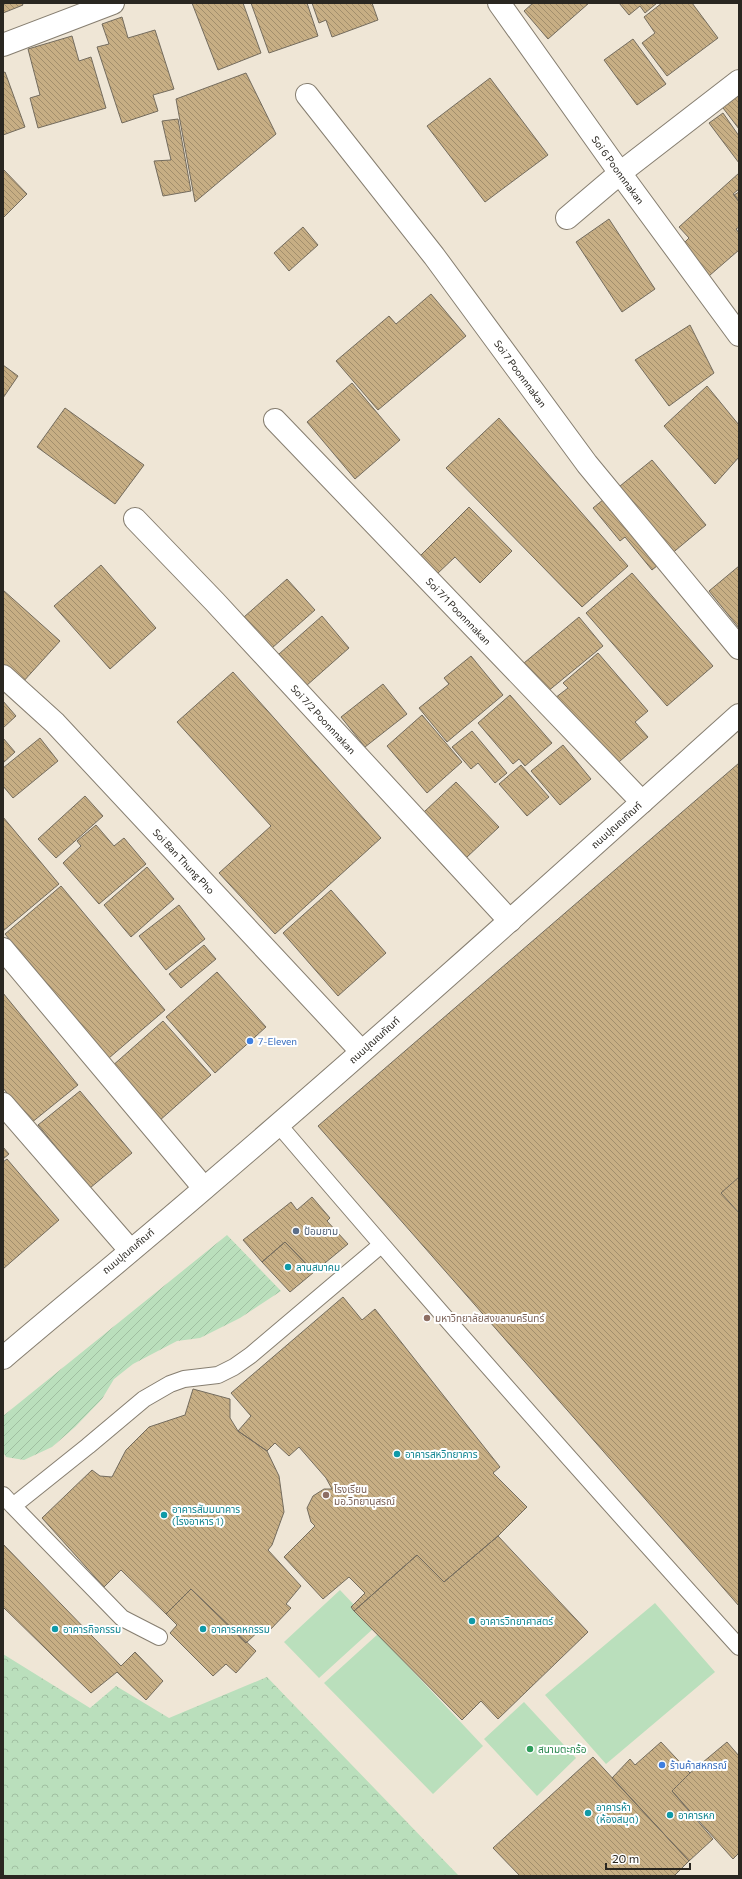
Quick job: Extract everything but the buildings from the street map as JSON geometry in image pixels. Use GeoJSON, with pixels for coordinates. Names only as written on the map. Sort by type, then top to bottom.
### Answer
{"type":"FeatureCollection","features":[{"type":"Feature","properties":{"kind":"street"},"geometry":{"type":"LineString","coordinates":[[3,45],[112,3]]}},
{"type":"Feature","properties":{"kind":"street","name":"Soi 6 Poonnnakan"},"geometry":{"type":"LineString","coordinates":[[499,3],[620,173],[739,335]]}},
{"type":"Feature","properties":{"kind":"street"},"geometry":{"type":"LineString","coordinates":[[567,218],[620,173],[739,81]]}},
{"type":"Feature","properties":{"kind":"street","name":"Soi 7 Poonnnakan"},"geometry":{"type":"LineString","coordinates":[[307,95],[434,256],[587,464],[739,648]]}},
{"type":"Feature","properties":{"kind":"street","name":"Soi 7/1 Poonnnakan"},"geometry":{"type":"LineString","coordinates":[[275,420],[642,802]]}},
{"type":"Feature","properties":{"kind":"street","name":"Soi 7/2 Poonnnakan"},"geometry":{"type":"LineString","coordinates":[[135,519],[215,602],[510,921]]}},
{"type":"Feature","properties":{"kind":"street","name":"Soi Ban Thung Pho"},"geometry":{"type":"LineString","coordinates":[[3,676],[55,723],[361,1051]]}},
{"type":"Feature","properties":{"kind":"street","name":"ถนนปุณณกัณฑ์"},"geometry":{"type":"LineString","coordinates":[[3,1358],[278,1124],[510,921],[739,715]]}},
{"type":"Feature","properties":{"kind":"street"},"geometry":{"type":"LineString","coordinates":[[3,949],[204,1188]]}},
{"type":"Feature","properties":{"kind":"street"},"geometry":{"type":"LineString","coordinates":[[3,1104],[130,1250]]}},
{"type":"Feature","properties":{"kind":"lane"},"geometry":{"type":"LineString","coordinates":[[278,1124],[381,1245],[739,1648]]}},
{"type":"Feature","properties":{"kind":"lane"},"geometry":{"type":"LineString","coordinates":[[159,1637],[122,1618],[8,1501],[88,1446],[144,1398],[170,1384],[184,1379],[218,1375],[234,1367],[251,1355],[381,1245]]}},
{"type":"Feature","properties":{"kind":"green space"},"geometry":{"type":"Polygon","coordinates":[[[227,1235],[281,1291],[240,1318],[200,1338],[177,1341],[133,1364],[114,1379],[102,1399],[75,1427],[52,1447],[24,1460],[6,1457],[3,1452],[3,1416],[227,1235]]]}},
{"type":"Feature","properties":{"kind":"green space"},"geometry":{"type":"Polygon","coordinates":[[[340,1590],[375,1627],[319,1678],[284,1642],[340,1590]]]}},
{"type":"Feature","properties":{"kind":"green space"},"geometry":{"type":"Polygon","coordinates":[[[655,1603],[715,1672],[606,1764],[545,1695],[655,1603]]]}},
{"type":"Feature","properties":{"kind":"green space"},"geometry":{"type":"Polygon","coordinates":[[[378,1634],[483,1746],[433,1794],[324,1683],[378,1634]]]}},
{"type":"Feature","properties":{"kind":"green space"},"geometry":{"type":"Polygon","coordinates":[[[3,1654],[90,1708],[116,1686],[169,1718],[267,1677],[459,1876],[3,1876],[3,1654]]]}},
{"type":"Feature","properties":{"kind":"green space","name":"สนามตะกร้อ"},"geometry":{"type":"Polygon","coordinates":[[[524,1702],[576,1758],[537,1796],[484,1739],[524,1702]]]}},
{"type":"Feature","properties":{"kind":"place","name":"7-Eleven"},"geometry":{"type":"Point","coordinates":[250,1041]}},
{"type":"Feature","properties":{"kind":"place","name":"ป้อมยาม"},"geometry":{"type":"Point","coordinates":[296,1231]}},
{"type":"Feature","properties":{"kind":"place","name":"ลานสมาคม"},"geometry":{"type":"Point","coordinates":[288,1267]}},
{"type":"Feature","properties":{"kind":"place","name":"มหาวิทยาลัยสงขลานครินทร์"},"geometry":{"type":"Point","coordinates":[427,1318]}},
{"type":"Feature","properties":{"kind":"place","name":"อาคารสหวิทยาคาร"},"geometry":{"type":"Point","coordinates":[397,1454]}},
{"type":"Feature","properties":{"kind":"place","name":"โรงเรียน มอ.วิทยานุสรณ์"},"geometry":{"type":"Point","coordinates":[326,1495]}},
{"type":"Feature","properties":{"kind":"place","name":"อาคารสัมมนาคาร (โรงอาหาร 1)"},"geometry":{"type":"Point","coordinates":[164,1515]}},
{"type":"Feature","properties":{"kind":"place","name":"อาคารวิทยาศาสตร์"},"geometry":{"type":"Point","coordinates":[472,1621]}},
{"type":"Feature","properties":{"kind":"place","name":"อาคารกิจกรรม"},"geometry":{"type":"Point","coordinates":[55,1629]}},
{"type":"Feature","properties":{"kind":"place","name":"อาคารคหกรรม"},"geometry":{"type":"Point","coordinates":[203,1629]}},
{"type":"Feature","properties":{"kind":"place","name":"สนามตะกร้อ"},"geometry":{"type":"Point","coordinates":[530,1749]}},
{"type":"Feature","properties":{"kind":"place","name":"ร้านค้าสหกรณ์"},"geometry":{"type":"Point","coordinates":[662,1765]}},
{"type":"Feature","properties":{"kind":"place","name":"อาคารห้า (ห้องสมุด)"},"geometry":{"type":"Point","coordinates":[588,1813]}},
{"type":"Feature","properties":{"kind":"place","name":"อาคารหก"},"geometry":{"type":"Point","coordinates":[670,1815]}}]}
